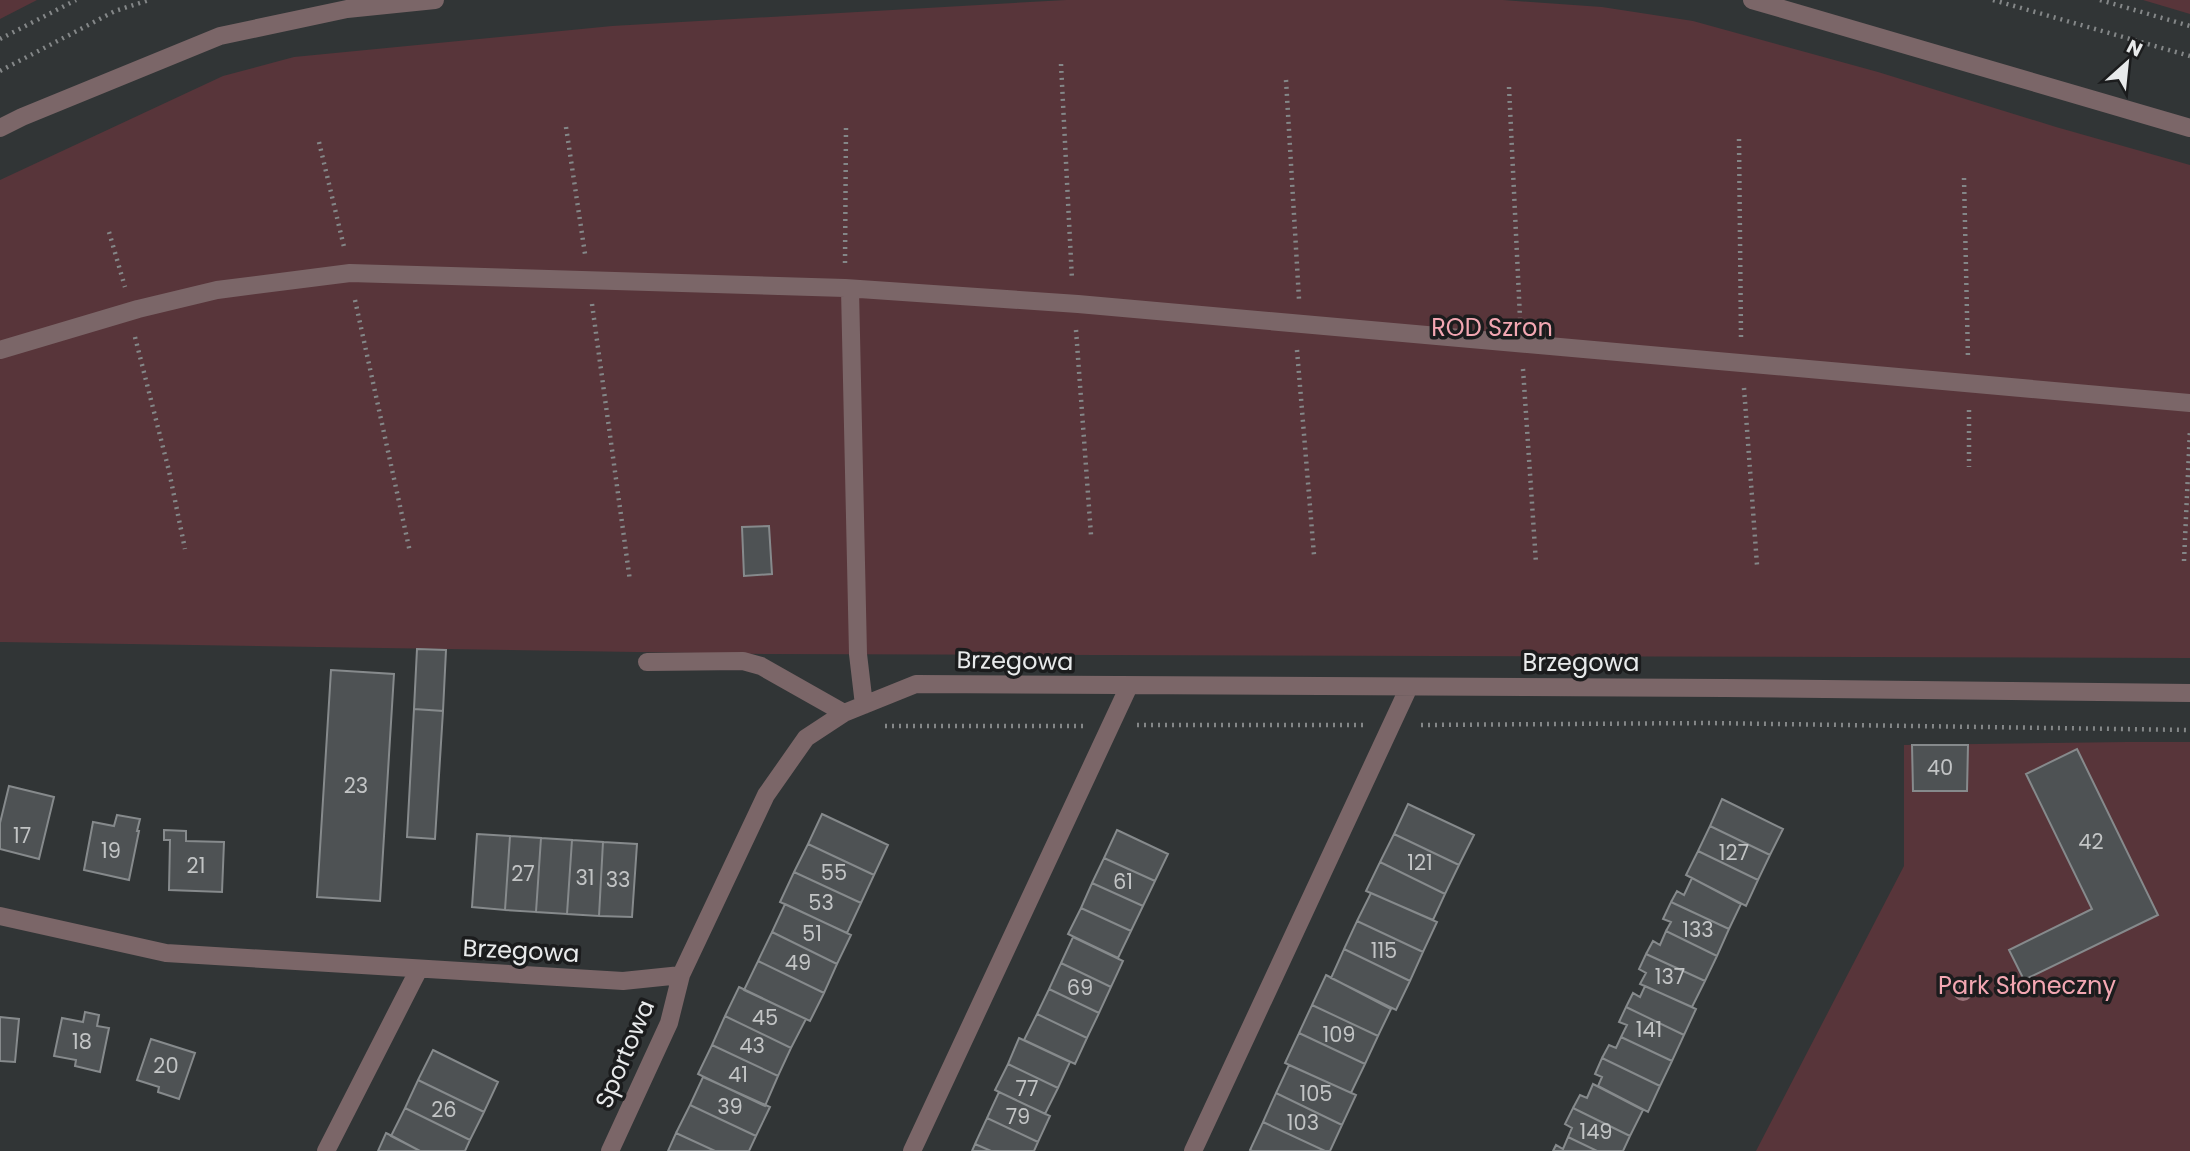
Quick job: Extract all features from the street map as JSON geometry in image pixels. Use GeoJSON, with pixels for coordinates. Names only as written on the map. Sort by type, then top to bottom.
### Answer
{"type":"FeatureCollection","features":[{"type":"Feature","properties":{"kind":"street"},"geometry":{"type":"LineString","coordinates":[[0,128],[220,36],[347,9],[435,0]]}},
{"type":"Feature","properties":{"kind":"street"},"geometry":{"type":"LineString","coordinates":[[1752,0],[2190,128]]}},
{"type":"Feature","properties":{"kind":"street"},"geometry":{"type":"LineString","coordinates":[[0,350],[217,290],[349,273],[848,289],[1074,304],[2190,403]]}},
{"type":"Feature","properties":{"kind":"street"},"geometry":{"type":"LineString","coordinates":[[848,289],[858,654],[864,705]]}},
{"type":"Feature","properties":{"kind":"street"},"geometry":{"type":"LineString","coordinates":[[647,662],[743,661],[761,666],[844,713]]}},
{"type":"Feature","properties":{"kind":"street","name":"Brzegowa"},"geometry":{"type":"LineString","coordinates":[[0,916],[166,953],[623,981],[681,975],[766,795],[806,738],[844,713],[916,684],[2190,693]]}},
{"type":"Feature","properties":{"kind":"street"},"geometry":{"type":"LineString","coordinates":[[912,1151],[1129,687]]}},
{"type":"Feature","properties":{"kind":"street"},"geometry":{"type":"LineString","coordinates":[[1193,1151],[1409,687]]}},
{"type":"Feature","properties":{"kind":"street"},"geometry":{"type":"LineString","coordinates":[[326,1151],[419,969]]}},
{"type":"Feature","properties":{"kind":"street","name":"Sportowa"},"geometry":{"type":"LineString","coordinates":[[610,1151],[669,1023],[681,975]]}},
{"type":"Feature","properties":{"kind":"path"},"geometry":{"type":"LineString","coordinates":[[0,39],[76,0]]}},
{"type":"Feature","properties":{"kind":"path"},"geometry":{"type":"LineString","coordinates":[[0,71],[115,11],[149,0]]}},
{"type":"Feature","properties":{"kind":"path"},"geometry":{"type":"LineString","coordinates":[[1993,0],[2190,56]]}},
{"type":"Feature","properties":{"kind":"path"},"geometry":{"type":"LineString","coordinates":[[2100,0],[2190,26]]}},
{"type":"Feature","properties":{"kind":"path"},"geometry":{"type":"LineString","coordinates":[[1062,64],[1074,304],[1091,535]]}},
{"type":"Feature","properties":{"kind":"path"},"geometry":{"type":"LineString","coordinates":[[1286,80],[1298,325],[1314,555]]}},
{"type":"Feature","properties":{"kind":"path"},"geometry":{"type":"LineString","coordinates":[[1509,87],[1521,344],[1536,563]]}},
{"type":"Feature","properties":{"kind":"path"},"geometry":{"type":"LineString","coordinates":[[566,127],[630,581]]}},
{"type":"Feature","properties":{"kind":"path"},"geometry":{"type":"LineString","coordinates":[[846,127],[848,289]]}},
{"type":"Feature","properties":{"kind":"path"},"geometry":{"type":"LineString","coordinates":[[1739,139],[1742,362],[1757,565]]}},
{"type":"Feature","properties":{"kind":"path"},"geometry":{"type":"LineString","coordinates":[[319,142],[410,552]]}},
{"type":"Feature","properties":{"kind":"path"},"geometry":{"type":"LineString","coordinates":[[1964,178],[1969,467]]}},
{"type":"Feature","properties":{"kind":"path"},"geometry":{"type":"LineString","coordinates":[[109,232],[186,549]]}},
{"type":"Feature","properties":{"kind":"path"},"geometry":{"type":"LineString","coordinates":[[2184,561],[2190,416]]}},
{"type":"Feature","properties":{"kind":"path"},"geometry":{"type":"LineString","coordinates":[[844,713],[863,726],[1707,723],[2190,730]]}},
{"type":"Feature","properties":{"kind":"green space"},"geometry":{"type":"Polygon","coordinates":[[[0,0],[37,0],[0,19],[0,0]]]}},
{"type":"Feature","properties":{"kind":"green space","name":"ROD Szron"},"geometry":{"type":"Polygon","coordinates":[[[1066,0],[1503,0],[1602,7],[1693,21],[1878,72],[2190,165],[2190,658],[765,654],[0,642],[0,180],[223,76],[294,57],[612,26],[1066,0]]]}},
{"type":"Feature","properties":{"kind":"green space"},"geometry":{"type":"Polygon","coordinates":[[[2143,0],[2190,0],[2190,14],[2143,0]]]}},
{"type":"Feature","properties":{"kind":"green space","name":"Park Słoneczny"},"geometry":{"type":"Polygon","coordinates":[[[2190,742],[2190,1151],[1756,1151],[1904,866],[1904,745],[2190,742]]]}},
{"type":"Feature","properties":{"kind":"building"},"geometry":{"type":"Polygon","coordinates":[[[769,526],[772,574],[744,576],[742,527],[769,526]]]}},
{"type":"Feature","properties":{"kind":"building"},"geometry":{"type":"Polygon","coordinates":[[[417,649],[446,650],[443,711],[414,709],[417,649]]]}},
{"type":"Feature","properties":{"kind":"building"},"geometry":{"type":"Polygon","coordinates":[[[331,670],[394,674],[380,901],[317,897],[331,670]]]}},
{"type":"Feature","properties":{"kind":"building"},"geometry":{"type":"Polygon","coordinates":[[[414,709],[443,711],[435,839],[407,837],[414,709]]]}},
{"type":"Feature","properties":{"kind":"building"},"geometry":{"type":"Polygon","coordinates":[[[1912,745],[1968,745],[1967,791],[1913,791],[1912,745]]]}},
{"type":"Feature","properties":{"kind":"building"},"geometry":{"type":"Polygon","coordinates":[[[2077,749],[2158,915],[2024,980],[2009,950],[2092,909],[2026,774],[2077,749]]]}},
{"type":"Feature","properties":{"kind":"building"},"geometry":{"type":"Polygon","coordinates":[[[9,786],[54,797],[39,859],[0,849],[0,823],[9,786]]]}},
{"type":"Feature","properties":{"kind":"building"},"geometry":{"type":"Polygon","coordinates":[[[1722,799],[1783,829],[1770,855],[1710,826],[1722,799]]]}},
{"type":"Feature","properties":{"kind":"building"},"geometry":{"type":"Polygon","coordinates":[[[1408,804],[1474,835],[1459,865],[1394,834],[1408,804]]]}},
{"type":"Feature","properties":{"kind":"building"},"geometry":{"type":"Polygon","coordinates":[[[822,814],[888,845],[874,875],[808,844],[822,814]]]}},
{"type":"Feature","properties":{"kind":"building"},"geometry":{"type":"Polygon","coordinates":[[[117,815],[140,819],[129,880],[84,870],[93,822],[114,826],[117,815]]]}},
{"type":"Feature","properties":{"kind":"building"},"geometry":{"type":"Polygon","coordinates":[[[1710,826],[1770,855],[1758,880],[1698,851],[1710,826]]]}},
{"type":"Feature","properties":{"kind":"building"},"geometry":{"type":"Polygon","coordinates":[[[164,830],[186,831],[186,841],[224,842],[222,892],[169,890],[170,840],[164,840],[164,830]]]}},
{"type":"Feature","properties":{"kind":"building"},"geometry":{"type":"Polygon","coordinates":[[[1117,830],[1168,854],[1155,881],[1104,858],[1117,830]]]}},
{"type":"Feature","properties":{"kind":"building"},"geometry":{"type":"Polygon","coordinates":[[[477,834],[510,836],[505,910],[472,907],[477,834]]]}},
{"type":"Feature","properties":{"kind":"building"},"geometry":{"type":"Polygon","coordinates":[[[1394,834],[1459,865],[1445,894],[1380,862],[1394,834]]]}},
{"type":"Feature","properties":{"kind":"building"},"geometry":{"type":"Polygon","coordinates":[[[510,836],[541,838],[536,912],[505,910],[510,836]]]}},
{"type":"Feature","properties":{"kind":"building"},"geometry":{"type":"Polygon","coordinates":[[[541,838],[572,840],[567,914],[536,912],[541,838]]]}},
{"type":"Feature","properties":{"kind":"building"},"geometry":{"type":"Polygon","coordinates":[[[572,840],[603,842],[599,916],[567,914],[572,840]]]}},
{"type":"Feature","properties":{"kind":"building"},"geometry":{"type":"Polygon","coordinates":[[[603,842],[637,844],[632,917],[599,916],[603,842]]]}},
{"type":"Feature","properties":{"kind":"building"},"geometry":{"type":"Polygon","coordinates":[[[808,844],[874,875],[861,903],[794,872],[808,844]]]}},
{"type":"Feature","properties":{"kind":"building"},"geometry":{"type":"Polygon","coordinates":[[[1698,851],[1758,880],[1746,906],[1686,875],[1698,851]]]}},
{"type":"Feature","properties":{"kind":"building"},"geometry":{"type":"Polygon","coordinates":[[[1104,858],[1155,881],[1143,906],[1092,883],[1104,858]]]}},
{"type":"Feature","properties":{"kind":"building"},"geometry":{"type":"Polygon","coordinates":[[[1380,862],[1445,894],[1433,920],[1366,891],[1380,862]]]}},
{"type":"Feature","properties":{"kind":"building"},"geometry":{"type":"Polygon","coordinates":[[[794,872],[861,903],[847,933],[780,902],[794,872]]]}},
{"type":"Feature","properties":{"kind":"building"},"geometry":{"type":"Polygon","coordinates":[[[1692,878],[1741,904],[1729,929],[1671,902],[1677,891],[1684,895],[1692,878]]]}},
{"type":"Feature","properties":{"kind":"building"},"geometry":{"type":"Polygon","coordinates":[[[1092,883],[1143,906],[1131,931],[1081,908],[1092,883]]]}},
{"type":"Feature","properties":{"kind":"building"},"geometry":{"type":"Polygon","coordinates":[[[1371,893],[1437,922],[1423,952],[1357,921],[1371,893]]]}},
{"type":"Feature","properties":{"kind":"building"},"geometry":{"type":"Polygon","coordinates":[[[1671,902],[1729,929],[1717,956],[1666,931],[1671,922],[1663,919],[1671,902]]]}},
{"type":"Feature","properties":{"kind":"building"},"geometry":{"type":"Polygon","coordinates":[[[785,904],[851,935],[837,964],[772,932],[785,904]]]}},
{"type":"Feature","properties":{"kind":"building"},"geometry":{"type":"Polygon","coordinates":[[[1081,908],[1131,931],[1118,958],[1068,934],[1081,908]]]}},
{"type":"Feature","properties":{"kind":"building"},"geometry":{"type":"Polygon","coordinates":[[[1357,921],[1423,952],[1410,981],[1344,949],[1357,921]]]}},
{"type":"Feature","properties":{"kind":"building"},"geometry":{"type":"Polygon","coordinates":[[[1666,931],[1717,956],[1705,981],[1646,954],[1653,941],[1660,945],[1666,931]]]}},
{"type":"Feature","properties":{"kind":"building"},"geometry":{"type":"Polygon","coordinates":[[[772,932],[837,964],[824,993],[758,961],[772,932]]]}},
{"type":"Feature","properties":{"kind":"building"},"geometry":{"type":"Polygon","coordinates":[[[1073,937],[1123,961],[1111,987],[1061,963],[1073,937]]]}},
{"type":"Feature","properties":{"kind":"building"},"geometry":{"type":"Polygon","coordinates":[[[1344,949],[1410,981],[1396,1010],[1331,978],[1344,949]]]}},
{"type":"Feature","properties":{"kind":"building"},"geometry":{"type":"Polygon","coordinates":[[[1646,954],[1705,981],[1692,1007],[1640,984],[1646,973],[1639,969],[1646,954]]]}},
{"type":"Feature","properties":{"kind":"building"},"geometry":{"type":"Polygon","coordinates":[[[758,961],[824,993],[810,1021],[744,990],[758,961]]]}},
{"type":"Feature","properties":{"kind":"building"},"geometry":{"type":"Polygon","coordinates":[[[1061,963],[1111,987],[1099,1013],[1049,989],[1061,963]]]}},
{"type":"Feature","properties":{"kind":"building"},"geometry":{"type":"Polygon","coordinates":[[[1326,975],[1391,1009],[1378,1036],[1312,1005],[1326,975]]]}},
{"type":"Feature","properties":{"kind":"building"},"geometry":{"type":"Polygon","coordinates":[[[1645,986],[1696,1009],[1684,1035],[1626,1007],[1633,993],[1640,997],[1645,986]]]}},
{"type":"Feature","properties":{"kind":"building"},"geometry":{"type":"Polygon","coordinates":[[[739,987],[806,1019],[791,1048],[725,1016],[739,987]]]}},
{"type":"Feature","properties":{"kind":"building"},"geometry":{"type":"Polygon","coordinates":[[[1049,989],[1099,1013],[1087,1038],[1037,1014],[1049,989]]]}},
{"type":"Feature","properties":{"kind":"building"},"geometry":{"type":"Polygon","coordinates":[[[1312,1005],[1378,1036],[1365,1064],[1299,1033],[1312,1005]]]}},
{"type":"Feature","properties":{"kind":"building"},"geometry":{"type":"Polygon","coordinates":[[[1626,1007],[1684,1035],[1672,1061],[1621,1037],[1627,1025],[1619,1022],[1626,1007]]]}},
{"type":"Feature","properties":{"kind":"building"},"geometry":{"type":"Polygon","coordinates":[[[85,1012],[99,1015],[97,1026],[109,1028],[100,1072],[75,1066],[76,1060],[54,1056],[62,1018],[83,1022],[85,1012]]]}},
{"type":"Feature","properties":{"kind":"building"},"geometry":{"type":"Polygon","coordinates":[[[1037,1014],[1087,1038],[1075,1064],[1024,1040],[1037,1014]]]}},
{"type":"Feature","properties":{"kind":"building"},"geometry":{"type":"Polygon","coordinates":[[[725,1016],[791,1048],[778,1076],[712,1045],[725,1016]]]}},
{"type":"Feature","properties":{"kind":"building"},"geometry":{"type":"Polygon","coordinates":[[[0,1017],[19,1019],[15,1062],[0,1061],[0,1017]]]}},
{"type":"Feature","properties":{"kind":"building"},"geometry":{"type":"Polygon","coordinates":[[[1299,1033],[1365,1064],[1351,1093],[1285,1063],[1299,1033]]]}},
{"type":"Feature","properties":{"kind":"building"},"geometry":{"type":"Polygon","coordinates":[[[1621,1037],[1672,1061],[1660,1086],[1602,1058],[1609,1045],[1616,1048],[1621,1037]]]}},
{"type":"Feature","properties":{"kind":"building"},"geometry":{"type":"Polygon","coordinates":[[[1019,1038],[1070,1062],[1058,1088],[1008,1064],[1019,1038]]]}},
{"type":"Feature","properties":{"kind":"building"},"geometry":{"type":"Polygon","coordinates":[[[151,1039],[195,1053],[179,1099],[158,1092],[159,1087],[137,1080],[151,1039]]]}},
{"type":"Feature","properties":{"kind":"building"},"geometry":{"type":"Polygon","coordinates":[[[712,1045],[778,1076],[765,1106],[698,1074],[712,1045]]]}},
{"type":"Feature","properties":{"kind":"building"},"geometry":{"type":"Polygon","coordinates":[[[433,1050],[498,1082],[484,1112],[418,1080],[433,1050]]]}},
{"type":"Feature","properties":{"kind":"building"},"geometry":{"type":"Polygon","coordinates":[[[1602,1058],[1660,1086],[1648,1112],[1598,1086],[1602,1077],[1595,1074],[1602,1058]]]}},
{"type":"Feature","properties":{"kind":"building"},"geometry":{"type":"Polygon","coordinates":[[[1008,1064],[1058,1088],[1045,1114],[995,1090],[1008,1064]]]}},
{"type":"Feature","properties":{"kind":"building"},"geometry":{"type":"Polygon","coordinates":[[[1289,1065],[1356,1095],[1342,1125],[1276,1093],[1289,1065]]]}},
{"type":"Feature","properties":{"kind":"building"},"geometry":{"type":"Polygon","coordinates":[[[703,1077],[770,1107],[756,1136],[690,1105],[703,1077]]]}},
{"type":"Feature","properties":{"kind":"building"},"geometry":{"type":"Polygon","coordinates":[[[418,1080],[484,1112],[470,1140],[405,1108],[418,1080]]]}},
{"type":"Feature","properties":{"kind":"building"},"geometry":{"type":"Polygon","coordinates":[[[1593,1084],[1643,1110],[1630,1136],[1573,1108],[1580,1095],[1587,1098],[1593,1084]]]}},
{"type":"Feature","properties":{"kind":"building"},"geometry":{"type":"Polygon","coordinates":[[[999,1092],[1050,1116],[1038,1142],[987,1118],[999,1092]]]}},
{"type":"Feature","properties":{"kind":"building"},"geometry":{"type":"Polygon","coordinates":[[[1276,1093],[1342,1125],[1330,1151],[1263,1122],[1276,1093]]]}},
{"type":"Feature","properties":{"kind":"building"},"geometry":{"type":"Polygon","coordinates":[[[690,1105],[756,1136],[749,1151],[715,1151],[676,1133],[690,1105]]]}},
{"type":"Feature","properties":{"kind":"building"},"geometry":{"type":"Polygon","coordinates":[[[405,1108],[470,1140],[465,1151],[420,1151],[391,1136],[405,1108]]]}},
{"type":"Feature","properties":{"kind":"building"},"geometry":{"type":"Polygon","coordinates":[[[1573,1108],[1630,1136],[1623,1151],[1597,1151],[1568,1137],[1572,1128],[1565,1124],[1573,1108]]]}},
{"type":"Feature","properties":{"kind":"building"},"geometry":{"type":"Polygon","coordinates":[[[987,1118],[1038,1142],[1034,1151],[991,1151],[975,1144],[987,1118]]]}},
{"type":"Feature","properties":{"kind":"building"},"geometry":{"type":"Polygon","coordinates":[[[1263,1122],[1325,1151],[1252,1151],[1250,1150],[1263,1122]]]}},
{"type":"Feature","properties":{"kind":"building"},"geometry":{"type":"Polygon","coordinates":[[[386,1133],[392,1136],[420,1151],[378,1151],[386,1133]]]}},
{"type":"Feature","properties":{"kind":"building"},"geometry":{"type":"Polygon","coordinates":[[[676,1133],[715,1151],[668,1151],[676,1133]]]}},
{"type":"Feature","properties":{"kind":"building"},"geometry":{"type":"Polygon","coordinates":[[[1568,1137],[1597,1151],[1553,1151],[1556,1145],[1563,1149],[1568,1137]]]}},
{"type":"Feature","properties":{"kind":"building"},"geometry":{"type":"Polygon","coordinates":[[[975,1144],[991,1151],[972,1151],[975,1144]]]}}]}
